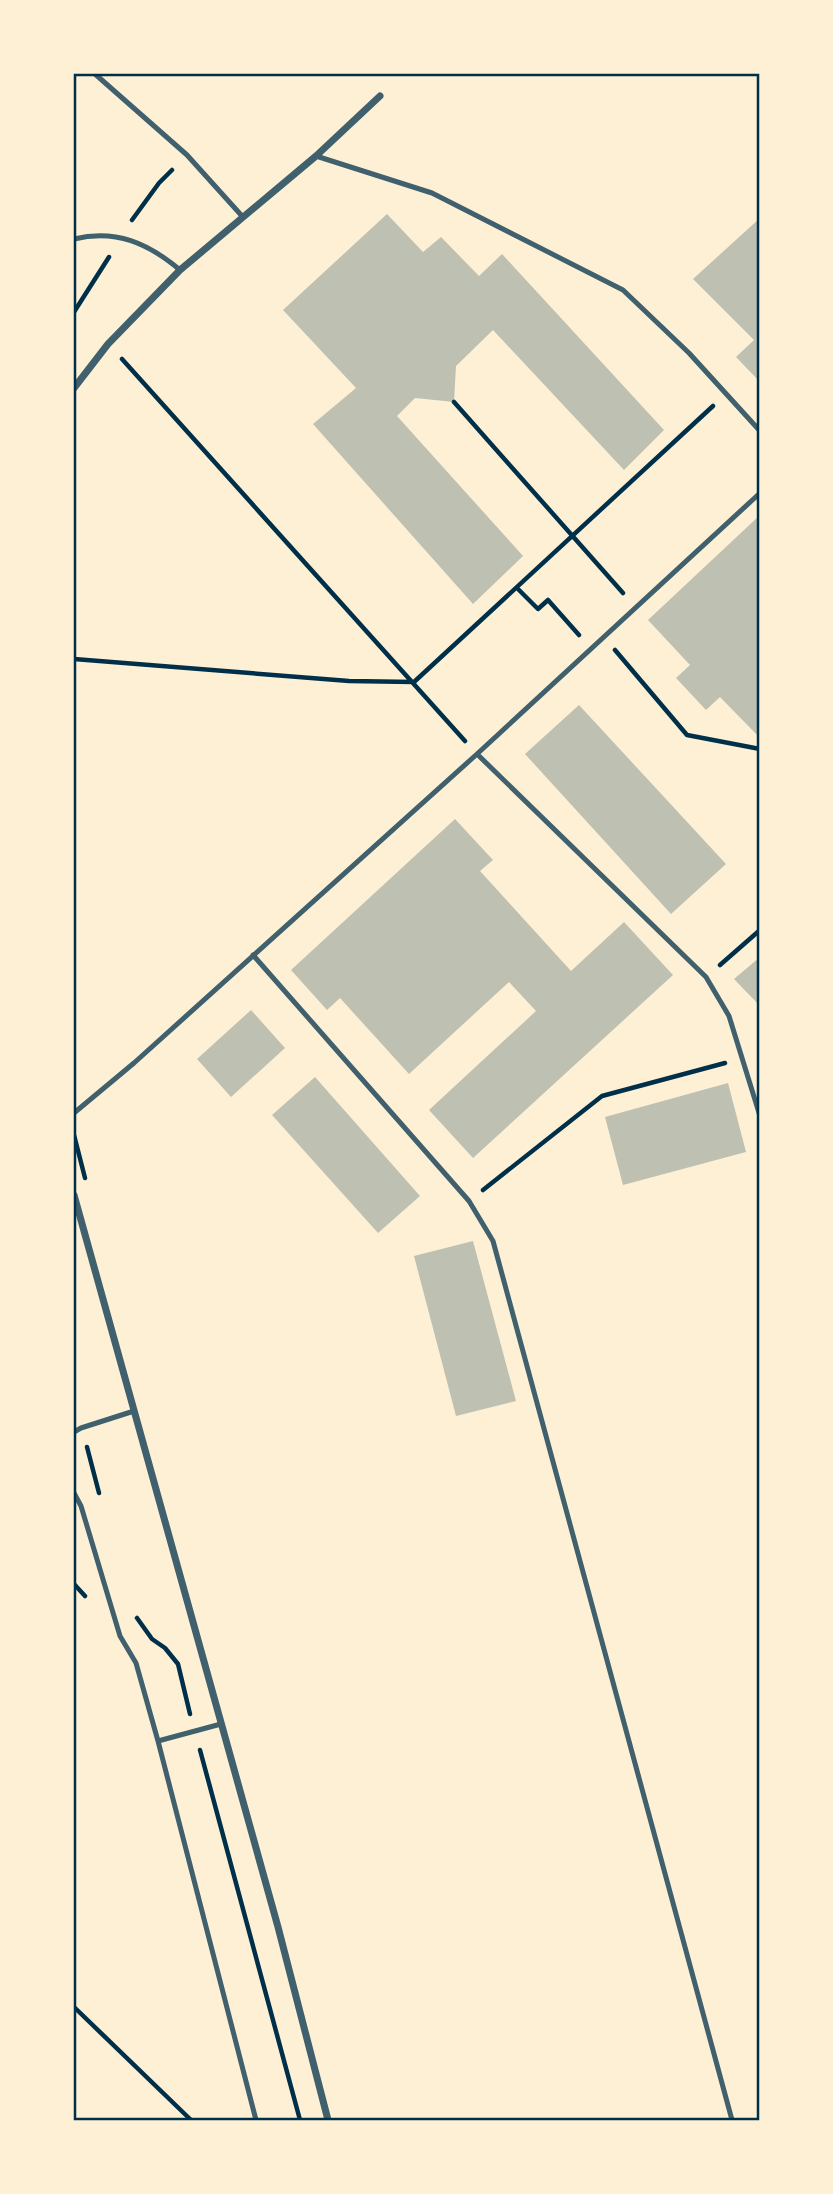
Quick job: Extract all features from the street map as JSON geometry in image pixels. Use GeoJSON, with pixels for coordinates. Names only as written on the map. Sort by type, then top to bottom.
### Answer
{"type":"FeatureCollection","features":[{"type":"Feature","properties":{"kind":"street"},"geometry":{"type":"LineString","coordinates":[[74,388],[108,344],[180,270],[316,156],[380,96]]}},
{"type":"Feature","properties":{"kind":"street"},"geometry":{"type":"LineString","coordinates":[[74,1195],[308,2038],[328,2120]]}},
{"type":"Feature","properties":{"kind":"lane"},"geometry":{"type":"LineString","coordinates":[[95,74],[187,155],[242,216]]}},
{"type":"Feature","properties":{"kind":"lane"},"geometry":{"type":"LineString","coordinates":[[316,156],[432,193],[623,289],[689,353],[760,431]]}},
{"type":"Feature","properties":{"kind":"lane"},"geometry":{"type":"LineString","coordinates":[[74,239],[93,234],[131,242],[158,252],[180,270]]}},
{"type":"Feature","properties":{"kind":"lane"},"geometry":{"type":"LineString","coordinates":[[74,1113],[134,1063],[477,754],[760,493]]}},
{"type":"Feature","properties":{"kind":"lane"},"geometry":{"type":"LineString","coordinates":[[477,754],[706,977],[729,1016],[760,1116]]}},
{"type":"Feature","properties":{"kind":"lane"},"geometry":{"type":"LineString","coordinates":[[253,955],[469,1201],[494,1241],[732,2120]]}},
{"type":"Feature","properties":{"kind":"lane"},"geometry":{"type":"LineString","coordinates":[[74,1432],[81,1427],[134,1411]]}},
{"type":"Feature","properties":{"kind":"lane"},"geometry":{"type":"LineString","coordinates":[[74,1423],[81,1427]]}},
{"type":"Feature","properties":{"kind":"lane"},"geometry":{"type":"LineString","coordinates":[[74,1493],[81,1506],[120,1636],[136,1663],[256,2120]]}},
{"type":"Feature","properties":{"kind":"lane"},"geometry":{"type":"LineString","coordinates":[[158,1741],[220,1724]]}},
{"type":"Feature","properties":{"kind":"path"},"geometry":{"type":"LineString","coordinates":[[108,344],[477,754]]}},
{"type":"Feature","properties":{"kind":"path"},"geometry":{"type":"LineString","coordinates":[[74,659],[349,681],[414,682],[727,394]]}},
{"type":"Feature","properties":{"kind":"path"},"geometry":{"type":"LineString","coordinates":[[454,402],[634,607]]}},
{"type":"Feature","properties":{"kind":"path"},"geometry":{"type":"LineString","coordinates":[[517,588],[538,609],[548,600],[590,648]]}},
{"type":"Feature","properties":{"kind":"path"},"geometry":{"type":"LineString","coordinates":[[603,636],[687,735],[760,749]]}},
{"type":"Feature","properties":{"kind":"path"},"geometry":{"type":"LineString","coordinates":[[706,977],[760,930]]}},
{"type":"Feature","properties":{"kind":"path"},"geometry":{"type":"LineString","coordinates":[[469,1201],[602,1096],[742,1059]]}},
{"type":"Feature","properties":{"kind":"path"},"geometry":{"type":"LineString","coordinates":[[81,1427],[100,1494]]}},
{"type":"Feature","properties":{"kind":"path"},"geometry":{"type":"LineString","coordinates":[[134,1614],[152,1639],[165,1648],[178,1664],[300,2120]]}},
{"type":"Feature","properties":{"kind":"path"},"geometry":{"type":"LineString","coordinates":[[74,2007],[191,2120]]}},
{"type":"Feature","properties":{"kind":"building"},"geometry":{"type":"Polygon","coordinates":[[[387,214],[423,252],[441,237],[479,276],[502,254],[664,430],[624,470],[493,330],[456,366],[454,402],[415,398],[397,416],[523,556],[473,604],[313,424],[356,388],[283,310],[387,214]]]}},
{"type":"Feature","properties":{"kind":"building"},"geometry":{"type":"Polygon","coordinates":[[[760,218],[760,382],[736,357],[754,340],[693,279],[760,218]]]}},
{"type":"Feature","properties":{"kind":"building"},"geometry":{"type":"Polygon","coordinates":[[[760,515],[760,738],[720,697],[706,710],[676,678],[690,665],[648,620],[760,515]]]}},
{"type":"Feature","properties":{"kind":"building"},"geometry":{"type":"Polygon","coordinates":[[[579,705],[726,864],[671,914],[525,754],[579,705]]]}},
{"type":"Feature","properties":{"kind":"building"},"geometry":{"type":"Polygon","coordinates":[[[455,819],[493,860],[480,871],[571,971],[624,922],[673,975],[473,1158],[429,1110],[536,1011],[509,982],[409,1074],[340,998],[327,1010],[291,970],[455,819]]]}},
{"type":"Feature","properties":{"kind":"building"},"geometry":{"type":"Polygon","coordinates":[[[760,957],[760,1006],[734,979],[760,957]]]}},
{"type":"Feature","properties":{"kind":"building"},"geometry":{"type":"Polygon","coordinates":[[[251,1010],[285,1048],[231,1097],[197,1059],[251,1010]]]}},
{"type":"Feature","properties":{"kind":"building"},"geometry":{"type":"Polygon","coordinates":[[[315,1077],[420,1196],[378,1233],[272,1115],[315,1077]]]}},
{"type":"Feature","properties":{"kind":"building"},"geometry":{"type":"Polygon","coordinates":[[[728,1083],[746,1152],[623,1185],[605,1117],[728,1083]]]}},
{"type":"Feature","properties":{"kind":"building"},"geometry":{"type":"Polygon","coordinates":[[[473,1241],[516,1401],[456,1416],[414,1256],[473,1241]]]}}]}
